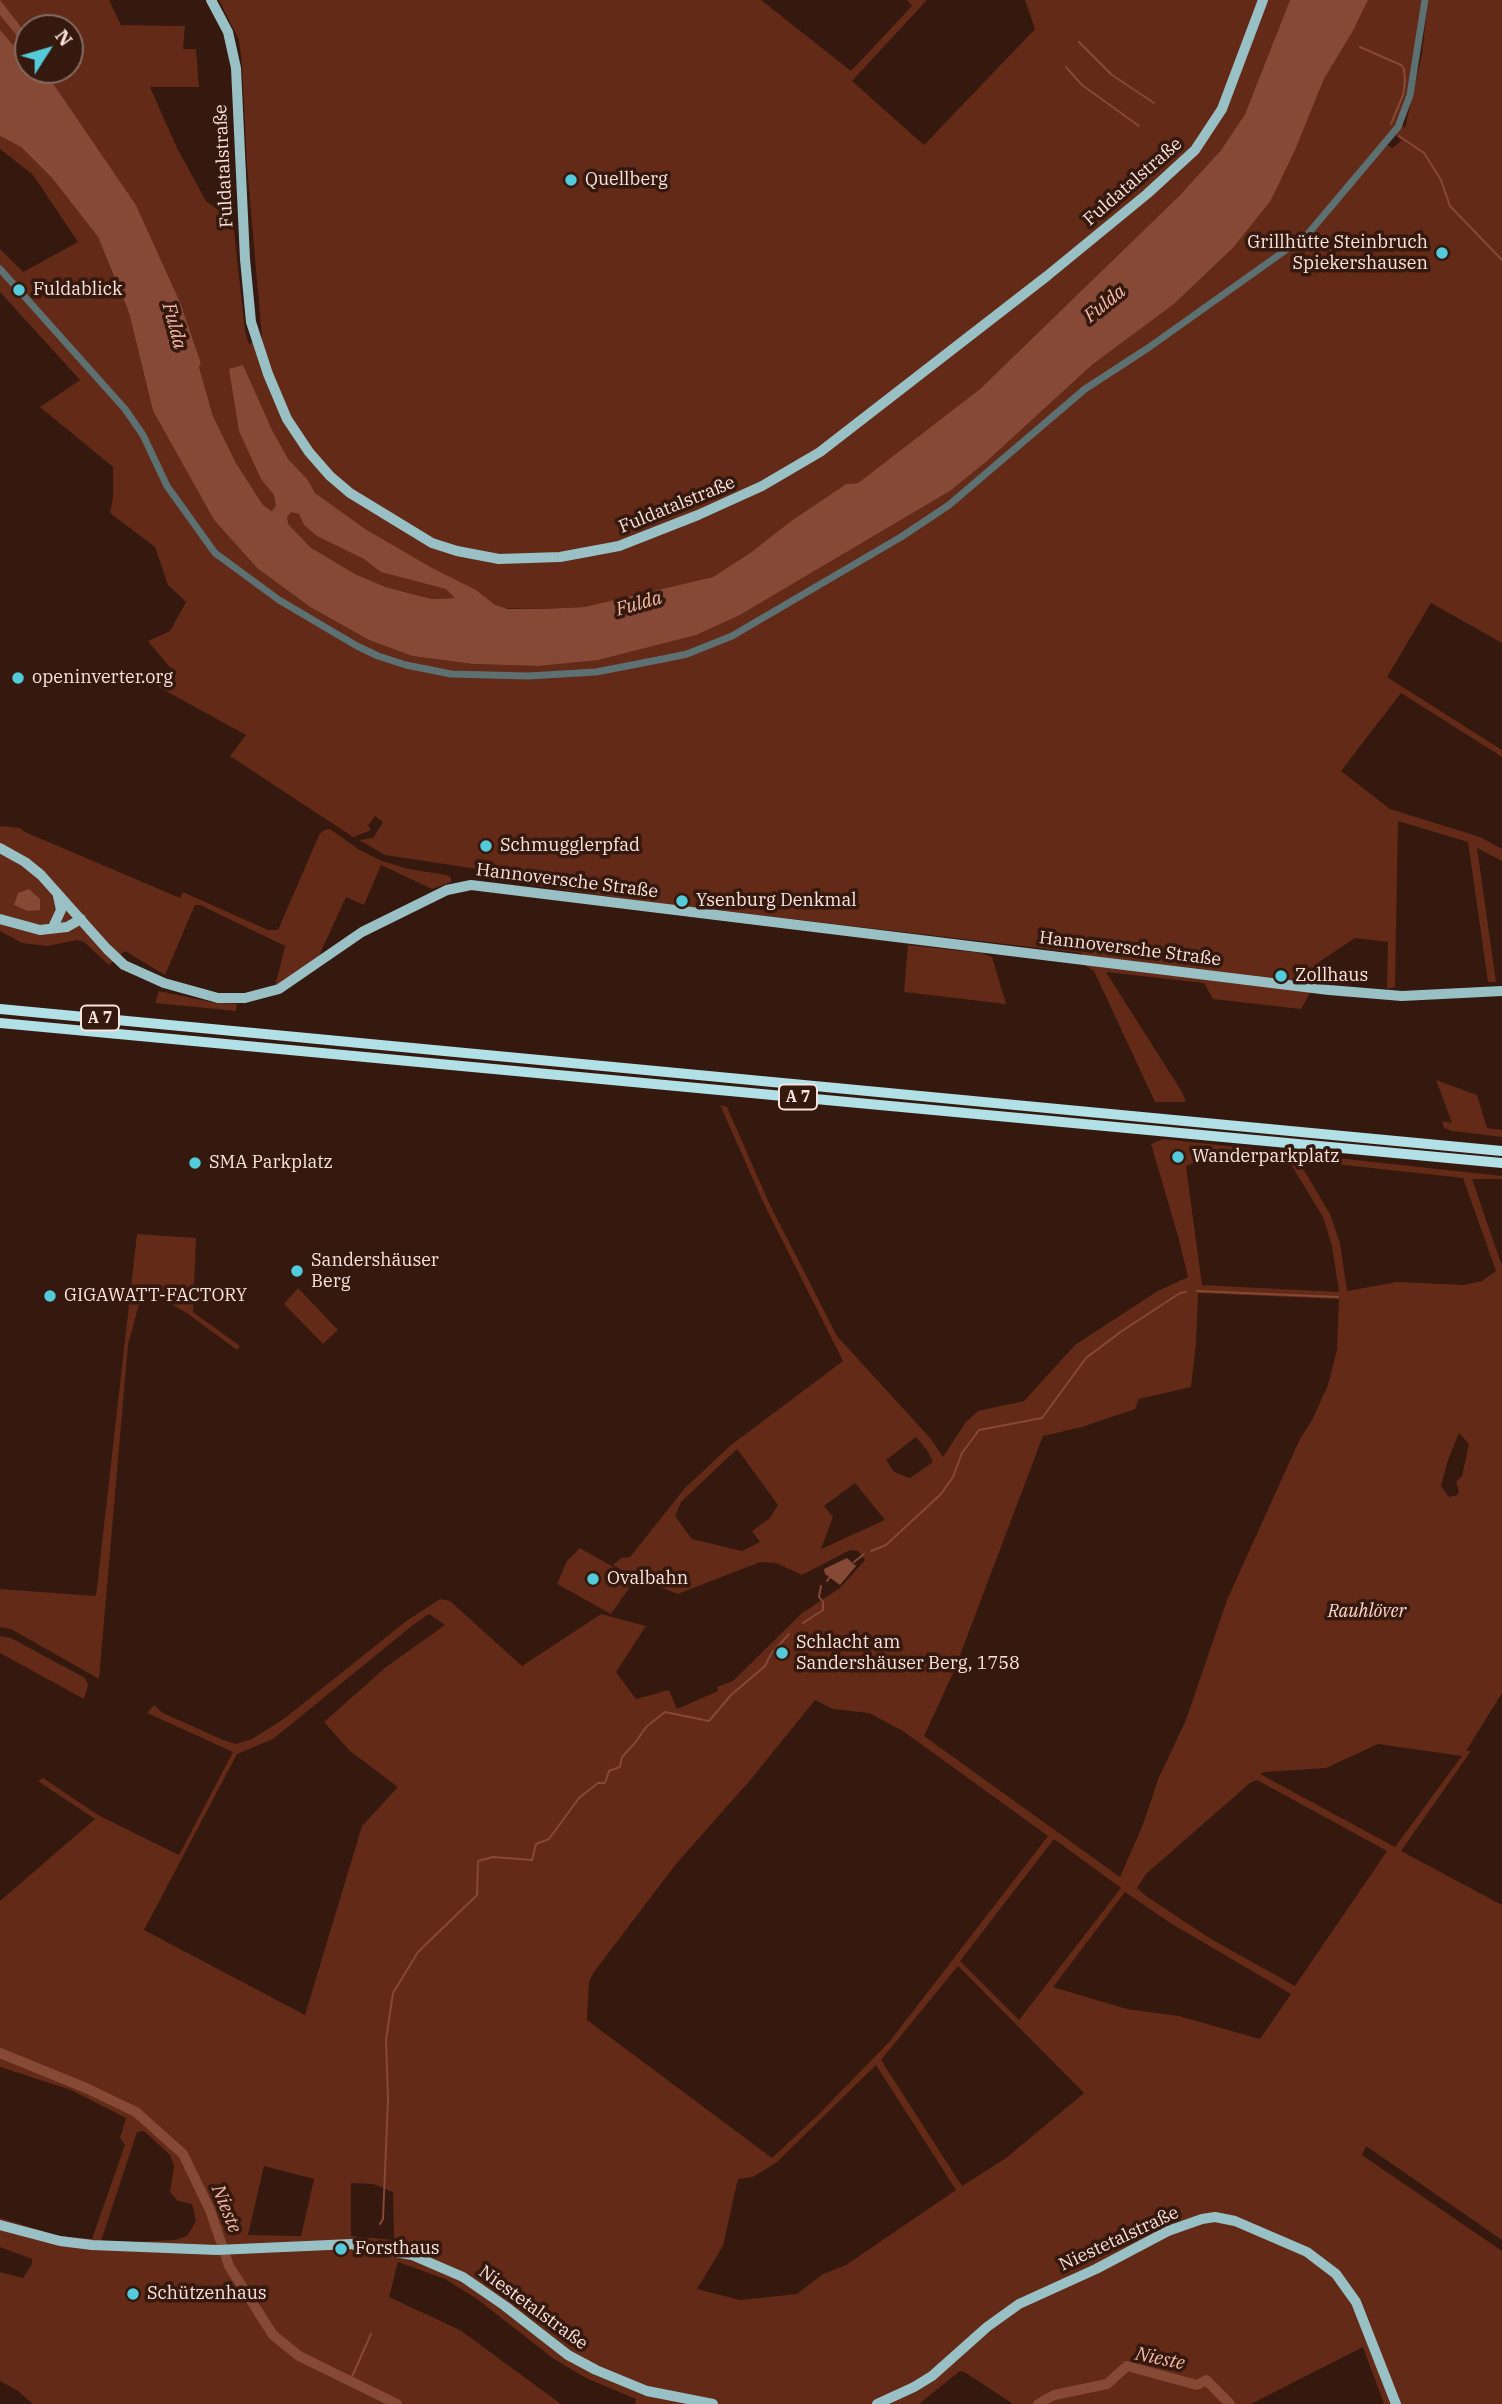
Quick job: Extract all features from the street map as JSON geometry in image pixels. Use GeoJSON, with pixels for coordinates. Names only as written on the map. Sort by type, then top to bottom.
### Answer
{"type":"FeatureCollection","features":[{"type":"Feature","properties":{"kind":"highway","name":"A 7"},"geometry":{"type":"LineString","coordinates":[[0,1009],[1502,1151]]}},
{"type":"Feature","properties":{"kind":"highway","name":"A 7"},"geometry":{"type":"LineString","coordinates":[[0,1023],[1502,1163]]}},
{"type":"Feature","properties":{"kind":"main road","name":"Fuldatalstraße"},"geometry":{"type":"LineString","coordinates":[[211,0],[228,32],[236,68],[244,245],[251,322],[287,419],[309,452],[330,476],[350,493],[432,543],[499,559],[560,557],[619,546],[762,486],[820,452],[1047,276],[1147,194],[1195,150],[1222,109],[1263,0]]}},
{"type":"Feature","properties":{"kind":"main road","name":"Hannoversche Straße"},"geometry":{"type":"LineString","coordinates":[[0,848],[25,862],[55,889],[112,954],[132,969],[164,983],[227,999],[254,997],[279,989],[362,932],[447,890],[471,885],[1329,990],[1402,996],[1502,991]]}},
{"type":"Feature","properties":{"kind":"main road"},"geometry":{"type":"LineString","coordinates":[[51,928],[61,910],[55,889]]}},
{"type":"Feature","properties":{"kind":"main road"},"geometry":{"type":"LineString","coordinates":[[0,919],[31,929],[66,927],[79,916]]}},
{"type":"Feature","properties":{"kind":"main road","name":"Niestetalstraße"},"geometry":{"type":"LineString","coordinates":[[877,2404],[914,2387],[932,2375],[994,2321],[1019,2304],[1096,2269],[1168,2231],[1215,2217],[1242,2223],[1307,2252],[1336,2274],[1356,2302],[1396,2404]]}},
{"type":"Feature","properties":{"kind":"main road","name":"Niestetalstraße"},"geometry":{"type":"LineString","coordinates":[[0,2225],[60,2241],[92,2245],[217,2250],[351,2244],[412,2255],[463,2277],[568,2355],[596,2370],[647,2391],[713,2404]]}},
{"type":"Feature","properties":{"kind":"street"},"geometry":{"type":"LineString","coordinates":[[0,269],[125,408],[143,435],[167,486],[215,553],[279,600],[377,656],[406,665],[451,674],[528,676],[596,672],[675,657],[732,636],[901,537],[949,505],[1085,389],[1148,348],[1307,235],[1398,127],[1406,111],[1416,64],[1425,0]]}},
{"type":"Feature","properties":{"kind":"green space"},"geometry":{"type":"Polygon","coordinates":[[[0,0],[109,0],[121,25],[185,26],[183,49],[196,49],[199,87],[150,87],[176,146],[206,201],[233,221],[245,331],[249,344],[262,338],[247,166],[242,65],[239,40],[219,0],[761,0],[851,71],[912,6],[907,0],[927,0],[852,81],[924,145],[1035,29],[1025,0],[1290,0],[1245,114],[1221,150],[1179,196],[980,389],[858,483],[846,484],[713,577],[584,607],[542,609],[491,608],[455,598],[432,599],[386,587],[355,574],[310,547],[273,511],[263,505],[236,463],[213,416],[199,367],[201,363],[180,302],[136,205],[54,84],[84,84],[84,14],[14,14],[14,44],[11,46],[0,32],[0,0]]]}},
{"type":"Feature","properties":{"kind":"green space"},"geometry":{"type":"Polygon","coordinates":[[[1368,0],[1422,0],[1402,125],[1405,128],[1422,54],[1428,0],[1502,0],[1502,643],[1431,603],[1387,677],[1502,750],[1502,757],[1401,693],[1341,771],[1390,809],[1480,837],[1502,849],[1502,861],[1477,848],[1496,982],[1488,982],[1468,842],[1398,821],[1395,987],[1387,989],[1388,942],[1355,938],[1319,962],[1316,982],[1301,1009],[1213,999],[1204,983],[1106,972],[1186,1102],[1155,1102],[1094,971],[1086,966],[1082,953],[656,903],[509,882],[491,871],[385,855],[359,840],[373,838],[383,822],[375,816],[368,826],[371,829],[369,831],[353,837],[230,756],[246,735],[153,684],[173,671],[148,641],[170,631],[186,602],[168,585],[155,547],[110,513],[113,467],[40,407],[80,380],[0,292],[0,249],[23,272],[78,242],[33,175],[0,149],[0,136],[21,147],[52,178],[98,237],[129,313],[153,411],[214,520],[257,568],[310,607],[369,640],[412,656],[472,664],[538,666],[740,615],[950,491],[986,462],[1092,365],[1174,304],[1233,248],[1296,148],[1324,79],[1368,0]],[[1391,131],[1365,166],[1388,145],[1392,148],[1401,140],[1391,131]]]}},
{"type":"Feature","properties":{"kind":"green space"},"geometry":{"type":"Polygon","coordinates":[[[0,826],[20,828],[180,898],[183,892],[268,930],[278,930],[319,835],[324,830],[330,829],[358,849],[382,861],[409,869],[447,875],[451,882],[432,889],[381,865],[364,905],[346,897],[319,956],[275,987],[285,946],[195,905],[165,975],[125,951],[109,965],[84,942],[77,940],[47,946],[22,943],[0,931],[0,826]]]}},
{"type":"Feature","properties":{"kind":"green space"},"geometry":{"type":"Polygon","coordinates":[[[908,945],[981,953],[992,957],[1006,1004],[904,992],[908,945]]]}},
{"type":"Feature","properties":{"kind":"green space"},"geometry":{"type":"Polygon","coordinates":[[[159,991],[211,1002],[237,1004],[236,1011],[155,1003],[159,991]]]}},
{"type":"Feature","properties":{"kind":"green space"},"geometry":{"type":"Polygon","coordinates":[[[1436,1080],[1477,1095],[1487,1128],[1502,1130],[1502,1137],[1444,1128],[1442,1121],[1452,1123],[1436,1080]]]}},
{"type":"Feature","properties":{"kind":"green space","name":"Rauhlöver"},"geometry":{"type":"Polygon","coordinates":[[[720,1105],[727,1107],[769,1203],[837,1336],[931,1439],[943,1457],[965,1423],[978,1411],[1024,1401],[1075,1345],[1156,1292],[1188,1277],[1151,1144],[1163,1139],[1502,1176],[1502,1179],[1472,1179],[1502,1266],[1502,1693],[1466,1751],[1471,1751],[1401,1851],[1502,1905],[1502,2240],[1366,2146],[1362,2155],[1502,2251],[1502,2404],[1384,2404],[1363,2347],[1251,2404],[1013,2404],[960,2371],[919,2404],[635,2404],[636,2399],[588,2379],[554,2359],[477,2299],[445,2279],[398,2262],[389,2297],[460,2330],[561,2404],[33,2404],[0,2381],[0,2272],[23,2278],[32,2264],[32,2259],[0,2247],[0,2218],[59,2236],[92,2239],[125,2145],[120,2138],[126,2118],[71,2090],[0,2067],[0,1901],[95,1819],[38,1781],[43,1778],[98,1815],[179,1855],[233,1752],[147,1713],[154,1705],[163,1713],[223,1740],[236,1744],[252,1739],[285,1718],[405,1622],[440,1599],[450,1601],[522,1666],[601,1614],[646,1626],[616,1672],[636,1699],[669,1690],[677,1709],[718,1691],[717,1687],[733,1681],[802,1613],[840,1588],[865,1560],[858,1551],[850,1550],[802,1575],[776,1563],[760,1562],[678,1594],[636,1578],[613,1565],[621,1558],[630,1557],[685,1488],[731,1445],[843,1361],[764,1204],[720,1105]],[[1210,1157],[1186,1166],[1202,1285],[1339,1292],[1332,1246],[1323,1217],[1292,1166],[1210,1157]],[[1298,1160],[1330,1214],[1340,1243],[1347,1291],[1397,1282],[1464,1285],[1482,1281],[1496,1271],[1463,1178],[1298,1160]],[[1198,1293],[1191,1387],[1139,1399],[1135,1409],[1082,1427],[1043,1436],[954,1671],[924,1736],[1120,1877],[1142,1827],[1159,1777],[1186,1720],[1227,1600],[1299,1441],[1328,1385],[1337,1350],[1339,1299],[1198,1293]],[[1459,1433],[1441,1486],[1449,1497],[1459,1492],[1456,1482],[1462,1476],[1469,1444],[1459,1433]],[[916,1437],[886,1460],[894,1472],[910,1478],[933,1462],[916,1437]],[[737,1449],[681,1502],[675,1516],[692,1539],[742,1551],[760,1542],[752,1531],[770,1518],[778,1505],[737,1449]],[[855,1483],[824,1506],[833,1517],[821,1549],[885,1520],[855,1483]],[[429,1614],[273,1739],[237,1754],[144,1930],[305,2015],[362,1826],[398,1787],[350,1751],[324,1722],[386,1667],[445,1625],[429,1614]],[[815,1700],[752,1778],[676,1864],[589,1982],[587,2020],[772,2158],[890,2041],[1048,1836],[903,1731],[869,1713],[833,1709],[815,1700]],[[1378,1744],[1326,1768],[1260,1774],[1395,1847],[1462,1756],[1378,1744]],[[1257,1780],[1250,1783],[1146,1874],[1137,1888],[1211,1939],[1295,1986],[1387,1851],[1257,1780]],[[1054,1839],[960,1961],[1019,2020],[1121,1888],[1054,1839]],[[1125,1892],[1053,1987],[1127,2009],[1179,2016],[1260,2039],[1291,1994],[1172,1924],[1125,1892]],[[958,1966],[881,2060],[962,2186],[1006,2158],[1084,2093],[958,1966]],[[876,2065],[777,2162],[753,2177],[738,2179],[723,2246],[697,2289],[740,2300],[797,2294],[823,2274],[846,2265],[956,2190],[876,2065]],[[144,2131],[137,2132],[101,2241],[175,2240],[187,2236],[196,2221],[192,2204],[178,2201],[170,2192],[174,2166],[170,2155],[144,2131]],[[264,2166],[248,2235],[301,2236],[314,2179],[264,2166]],[[351,2183],[351,2236],[394,2240],[393,2192],[373,2184],[351,2183]]]}},
{"type":"Feature","properties":{"kind":"green space"},"geometry":{"type":"Polygon","coordinates":[[[137,1234],[196,1238],[193,1312],[240,1346],[237,1350],[188,1314],[148,1289],[143,1289],[128,1345],[99,1679],[11,1629],[0,1627],[0,1589],[96,1596],[137,1234]]]}},
{"type":"Feature","properties":{"kind":"green space"},"geometry":{"type":"Polygon","coordinates":[[[298,1288],[338,1330],[323,1344],[284,1304],[298,1288]]]}},
{"type":"Feature","properties":{"kind":"green space","name":"Ovalbahn"},"geometry":{"type":"Polygon","coordinates":[[[580,1548],[626,1574],[629,1588],[611,1614],[557,1584],[567,1561],[580,1548]]]}},
{"type":"Feature","properties":{"kind":"green space"},"geometry":{"type":"Polygon","coordinates":[[[0,1636],[11,1638],[85,1678],[88,1685],[84,1699],[0,1653],[0,1636]]]}},
{"type":"Feature","properties":{"kind":"water"},"geometry":{"type":"Polygon","coordinates":[[[0,0],[14,18],[14,32],[0,15],[0,0]]]}},
{"type":"Feature","properties":{"kind":"water","name":"Fulda"},"geometry":{"type":"Polygon","coordinates":[[[1290,0],[1368,0],[1324,79],[1271,200],[1233,248],[1174,304],[1092,365],[986,462],[950,491],[740,615],[696,635],[598,660],[538,666],[472,664],[412,656],[369,640],[310,607],[257,568],[214,520],[153,411],[129,313],[98,237],[52,178],[21,147],[0,136],[0,30],[13,45],[14,84],[54,84],[136,205],[180,302],[201,363],[199,367],[213,416],[236,463],[263,505],[272,511],[276,506],[274,495],[261,479],[239,431],[229,369],[243,365],[288,459],[307,479],[315,493],[365,529],[476,590],[495,605],[508,609],[542,609],[584,607],[713,577],[846,484],[858,483],[980,389],[1179,196],[1221,150],[1245,114],[1290,0]],[[291,512],[287,517],[288,524],[310,547],[355,574],[386,587],[432,599],[455,598],[446,589],[381,572],[364,559],[317,536],[304,525],[299,514],[291,512]]]}},
{"type":"Feature","properties":{"kind":"water"},"geometry":{"type":"Polygon","coordinates":[[[29,889],[40,899],[40,910],[28,911],[14,905],[18,893],[29,889]]]}},
{"type":"Feature","properties":{"kind":"water"},"geometry":{"type":"Polygon","coordinates":[[[847,1558],[856,1566],[840,1585],[825,1574],[824,1569],[847,1558]]]}},
{"type":"Feature","properties":{"kind":"waterway"},"geometry":{"type":"LineString","coordinates":[[1079,42],[1112,75],[1154,103]]}},
{"type":"Feature","properties":{"kind":"waterway"},"geometry":{"type":"LineString","coordinates":[[1360,47],[1401,65],[1404,69],[1403,95],[1391,124]]}},
{"type":"Feature","properties":{"kind":"waterway"},"geometry":{"type":"LineString","coordinates":[[1066,67],[1082,85],[1139,126]]}},
{"type":"Feature","properties":{"kind":"waterway"},"geometry":{"type":"LineString","coordinates":[[1399,136],[1424,153],[1441,180],[1450,206],[1502,260]]}},
{"type":"Feature","properties":{"kind":"waterway"},"geometry":{"type":"LineString","coordinates":[[1197,1291],[1338,1297]]}},
{"type":"Feature","properties":{"kind":"waterway"},"geometry":{"type":"LineString","coordinates":[[871,1551],[886,1545],[941,1494],[953,1477],[962,1453],[979,1430],[1042,1418],[1086,1358],[1122,1331],[1180,1293],[1186,1292]]}},
{"type":"Feature","properties":{"kind":"waterway"},"geometry":{"type":"LineString","coordinates":[[854,1562],[864,1554]]}},
{"type":"Feature","properties":{"kind":"waterway"},"geometry":{"type":"LineString","coordinates":[[827,1581],[830,1577]]}},
{"type":"Feature","properties":{"kind":"waterway"},"geometry":{"type":"LineString","coordinates":[[803,1623],[823,1610],[823,1602],[819,1597],[821,1586]]}},
{"type":"Feature","properties":{"kind":"waterway"},"geometry":{"type":"LineString","coordinates":[[380,2224],[383,2219],[388,2100],[386,2040],[393,1993],[418,1952],[477,1895],[478,1861],[493,1857],[532,1860],[536,1844],[549,1839],[579,1798],[598,1783],[605,1783],[609,1771],[620,1767],[622,1757],[646,1727],[665,1712],[709,1721],[731,1695],[765,1666],[771,1654],[789,1634]]}},
{"type":"Feature","properties":{"kind":"waterway","name":"Nieste"},"geometry":{"type":"LineString","coordinates":[[0,2053],[86,2088],[136,2112],[183,2154],[210,2210],[229,2266],[273,2335],[299,2356],[397,2404]]}},
{"type":"Feature","properties":{"kind":"waterway"},"geometry":{"type":"LineString","coordinates":[[350,2381],[371,2334]]}},
{"type":"Feature","properties":{"kind":"waterway","name":"Nieste"},"geometry":{"type":"LineString","coordinates":[[1038,2404],[1054,2395],[1107,2384],[1127,2366],[1197,2385],[1206,2380],[1230,2404]]}},
{"type":"Feature","properties":{"kind":"place","name":"Quellberg"},"geometry":{"type":"Point","coordinates":[571,180]}},
{"type":"Feature","properties":{"kind":"place","name":"Grillhütte Steinbruch Spiekershausen"},"geometry":{"type":"Point","coordinates":[1442,253]}},
{"type":"Feature","properties":{"kind":"place","name":"Fuldablick"},"geometry":{"type":"Point","coordinates":[19,290]}},
{"type":"Feature","properties":{"kind":"place","name":"openinverter.org"},"geometry":{"type":"Point","coordinates":[18,678]}},
{"type":"Feature","properties":{"kind":"place","name":"Schmugglerpfad"},"geometry":{"type":"Point","coordinates":[486,846]}},
{"type":"Feature","properties":{"kind":"place","name":"Ysenburg Denkmal"},"geometry":{"type":"Point","coordinates":[682,901]}},
{"type":"Feature","properties":{"kind":"place","name":"Zollhaus"},"geometry":{"type":"Point","coordinates":[1281,976]}},
{"type":"Feature","properties":{"kind":"place","name":"Wanderparkplatz"},"geometry":{"type":"Point","coordinates":[1178,1157]}},
{"type":"Feature","properties":{"kind":"place","name":"SMA Parkplatz"},"geometry":{"type":"Point","coordinates":[195,1163]}},
{"type":"Feature","properties":{"kind":"place","name":"Sandershäuser Berg"},"geometry":{"type":"Point","coordinates":[297,1271]}},
{"type":"Feature","properties":{"kind":"place","name":"GIGAWATT-FACTORY"},"geometry":{"type":"Point","coordinates":[50,1296]}},
{"type":"Feature","properties":{"kind":"place","name":"Ovalbahn"},"geometry":{"type":"Point","coordinates":[593,1579]}},
{"type":"Feature","properties":{"kind":"place","name":"Schlacht am Sandershäuser Berg, 1758"},"geometry":{"type":"Point","coordinates":[782,1653]}},
{"type":"Feature","properties":{"kind":"place","name":"Forsthaus"},"geometry":{"type":"Point","coordinates":[341,2249]}},
{"type":"Feature","properties":{"kind":"place","name":"Schützenhaus"},"geometry":{"type":"Point","coordinates":[133,2294]}}]}
